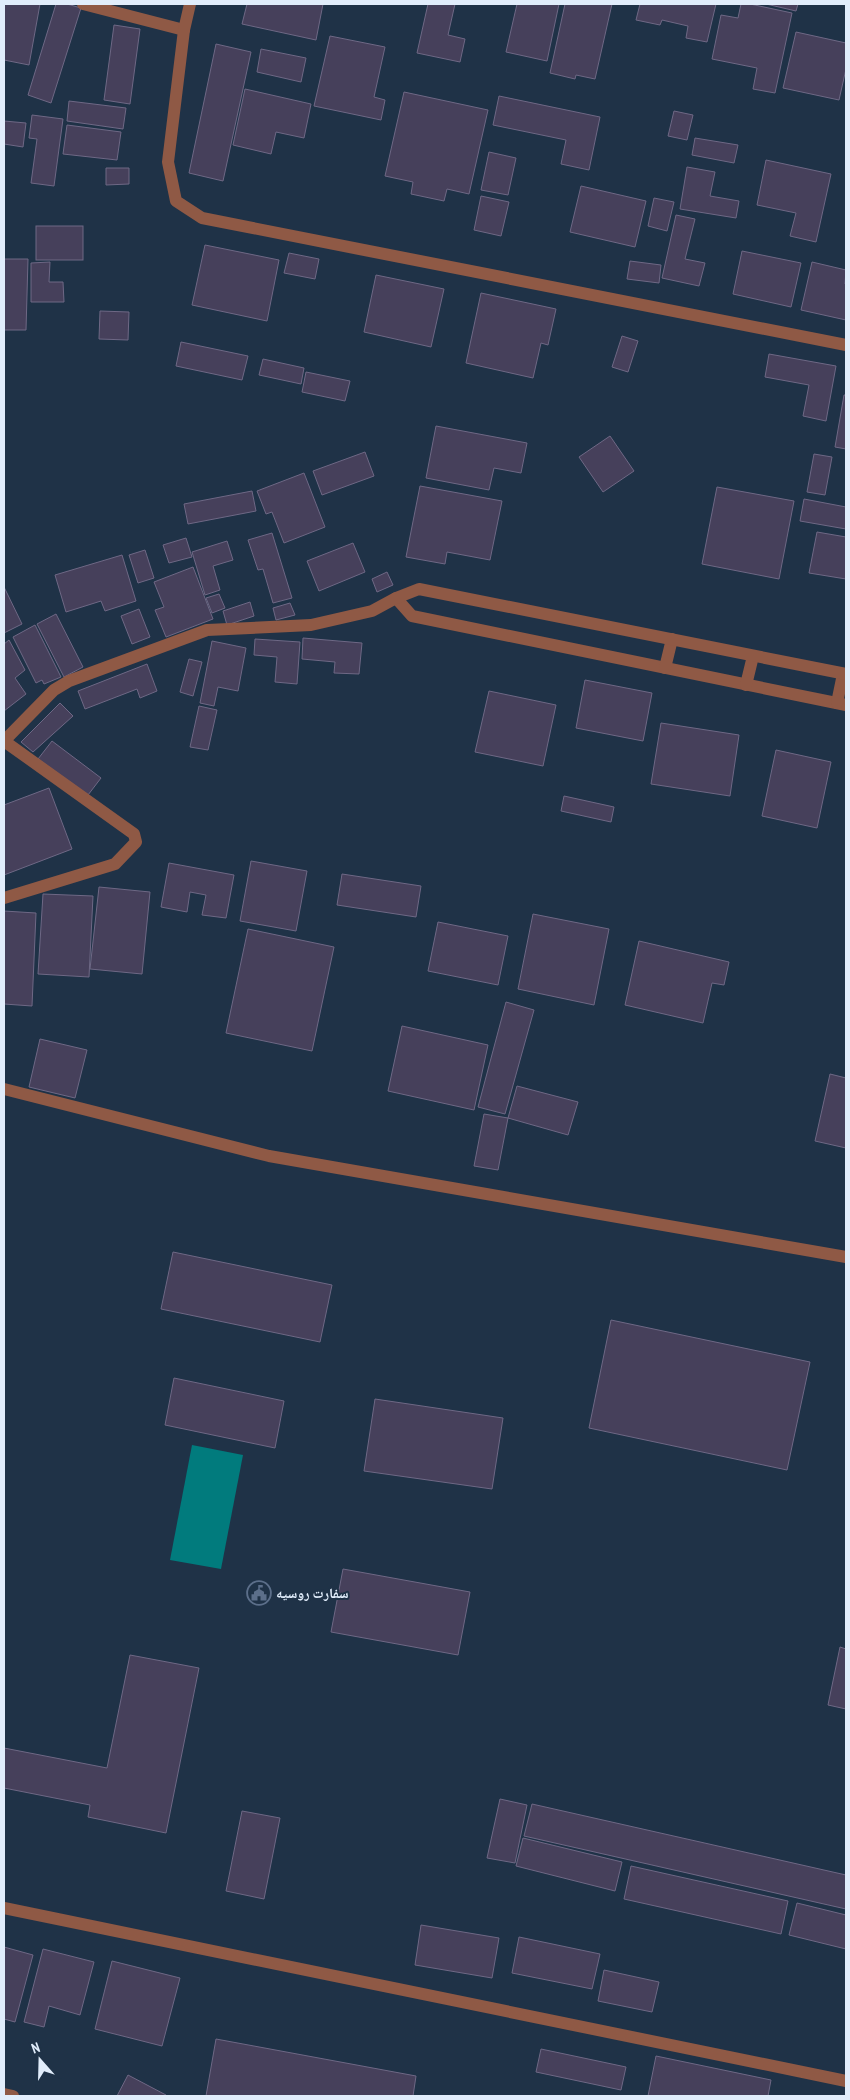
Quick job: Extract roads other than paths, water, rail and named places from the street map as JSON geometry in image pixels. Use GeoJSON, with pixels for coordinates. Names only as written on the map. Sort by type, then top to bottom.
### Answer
{"type":"FeatureCollection","features":[{"type":"Feature","properties":{"kind":"street"},"geometry":{"type":"LineString","coordinates":[[83,4],[184,30]]}},
{"type":"Feature","properties":{"kind":"street"},"geometry":{"type":"LineString","coordinates":[[190,4],[184,30],[168,162],[176,201],[202,218],[846,345]]}},
{"type":"Feature","properties":{"kind":"street"},"geometry":{"type":"LineString","coordinates":[[4,898],[115,864],[136,842],[134,834],[4,741],[54,690],[69,681],[207,630],[310,625],[372,611],[396,598],[419,590],[845,674],[842,704],[412,616],[396,598]]}},
{"type":"Feature","properties":{"kind":"street"},"geometry":{"type":"LineString","coordinates":[[666,668],[672,639]]}},
{"type":"Feature","properties":{"kind":"street"},"geometry":{"type":"LineString","coordinates":[[746,685],[753,656]]}},
{"type":"Feature","properties":{"kind":"street"},"geometry":{"type":"LineString","coordinates":[[4,1089],[269,1156],[846,1257]]}},
{"type":"Feature","properties":{"kind":"street"},"geometry":{"type":"LineString","coordinates":[[4,1908],[846,2081]]}},
{"type":"Feature","properties":{"kind":"street"},"geometry":{"type":"LineString","coordinates":[[4,2094],[13,2096]]}},
{"type":"Feature","properties":{"kind":"place","name":"سفارت روسیه"},"geometry":{"type":"Point","coordinates":[259,1593]}}]}
